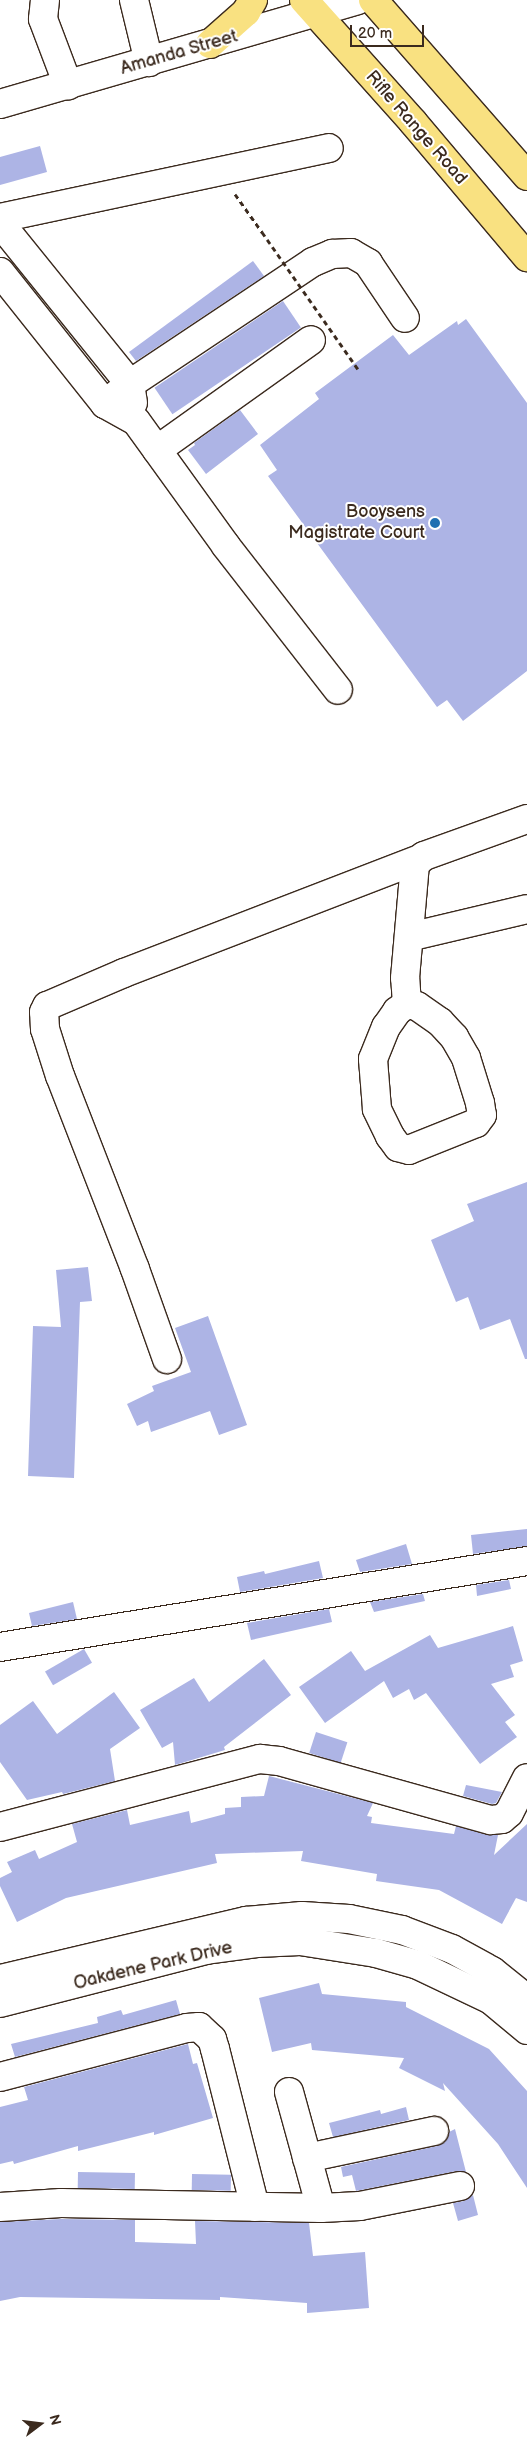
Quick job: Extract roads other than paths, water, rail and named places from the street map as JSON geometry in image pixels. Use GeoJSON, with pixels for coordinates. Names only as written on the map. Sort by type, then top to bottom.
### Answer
{"type":"FeatureCollection","features":[{"type":"Feature","properties":{"kind":"main road"},"geometry":{"type":"LineString","coordinates":[[210,44],[246,12],[253,0]]}},
{"type":"Feature","properties":{"kind":"main road"},"geometry":{"type":"LineString","coordinates":[[373,0],[527,176]]}},
{"type":"Feature","properties":{"kind":"main road","name":"Rifle Range Road"},"geometry":{"type":"LineString","coordinates":[[310,7],[413,122],[527,257]]}},
{"type":"Feature","properties":{"kind":"street"},"geometry":{"type":"LineString","coordinates":[[134,0],[149,62]]}},
{"type":"Feature","properties":{"kind":"street","name":"Amanda Street"},"geometry":{"type":"LineString","coordinates":[[0,104],[210,44],[310,7],[357,0]]}},
{"type":"Feature","properties":{"kind":"street"},"geometry":{"type":"LineString","coordinates":[[41,6],[68,85]]}},
{"type":"Feature","properties":{"kind":"street"},"geometry":{"type":"LineString","coordinates":[[0,218],[330,148]]}},
{"type":"Feature","properties":{"kind":"street"},"geometry":{"type":"LineString","coordinates":[[0,223],[130,384],[136,421]]}},
{"type":"Feature","properties":{"kind":"street"},"geometry":{"type":"LineString","coordinates":[[105,404],[130,384],[313,262],[332,254],[350,253],[368,263],[405,318]]}},
{"type":"Feature","properties":{"kind":"street"},"geometry":{"type":"LineString","coordinates":[[0,272],[105,404],[136,421],[226,546],[338,690]]}},
{"type":"Feature","properties":{"kind":"street"},"geometry":{"type":"LineString","coordinates":[[158,450],[311,340]]}},
{"type":"Feature","properties":{"kind":"street"},"geometry":{"type":"LineString","coordinates":[[167,1359],[135,1269],[60,1076],[45,1030],[44,1012],[48,1006],[108,980],[527,819]]}},
{"type":"Feature","properties":{"kind":"street"},"geometry":{"type":"LineString","coordinates":[[407,1004],[406,978],[413,877],[415,864],[419,859]]}},
{"type":"Feature","properties":{"kind":"street"},"geometry":{"type":"LineString","coordinates":[[409,936],[527,909]]}},
{"type":"Feature","properties":{"kind":"street"},"geometry":{"type":"LineString","coordinates":[[407,1004],[417,1006],[440,1022],[454,1038],[466,1058],[482,1115],[476,1123],[409,1150],[398,1147],[390,1136],[378,1109],[373,1058],[386,1027],[397,1011],[407,1004]]}},
{"type":"Feature","properties":{"kind":"street"},"geometry":{"type":"LineString","coordinates":[[0,1647],[527,1561]]}},
{"type":"Feature","properties":{"kind":"street"},"geometry":{"type":"LineString","coordinates":[[0,1827],[260,1759],[279,1761],[491,1820],[502,1819],[509,1813],[527,1778]]}},
{"type":"Feature","properties":{"kind":"street","name":"Oakdene Park Drive"},"geometry":{"type":"LineString","coordinates":[[6,1982],[246,1921],[302,1916],[349,1919],[402,1930],[452,1949],[492,1971],[527,1999]]}},
{"type":"Feature","properties":{"kind":"street","name":"Oakdene Park Drive"},"geometry":{"type":"LineString","coordinates":[[6,1982],[206,1950],[257,1943],[300,1941],[376,1953],[418,1965],[491,2000],[527,2030]]}},
{"type":"Feature","properties":{"kind":"street"},"geometry":{"type":"LineString","coordinates":[[0,2077],[187,2028],[199,2028],[212,2039],[255,2206]]}},
{"type":"Feature","properties":{"kind":"street"},"geometry":{"type":"LineString","coordinates":[[288,2092],[321,2208]]}},
{"type":"Feature","properties":{"kind":"street"},"geometry":{"type":"LineString","coordinates":[[307,2158],[434,2131]]}},
{"type":"Feature","properties":{"kind":"street"},"geometry":{"type":"LineString","coordinates":[[0,2207],[61,2202],[321,2208],[360,2206],[460,2186]]}},
{"type":"Feature","properties":{"kind":"place","name":"Booysens Magistrate Court"},"geometry":{"type":"Point","coordinates":[435,523]}}]}
